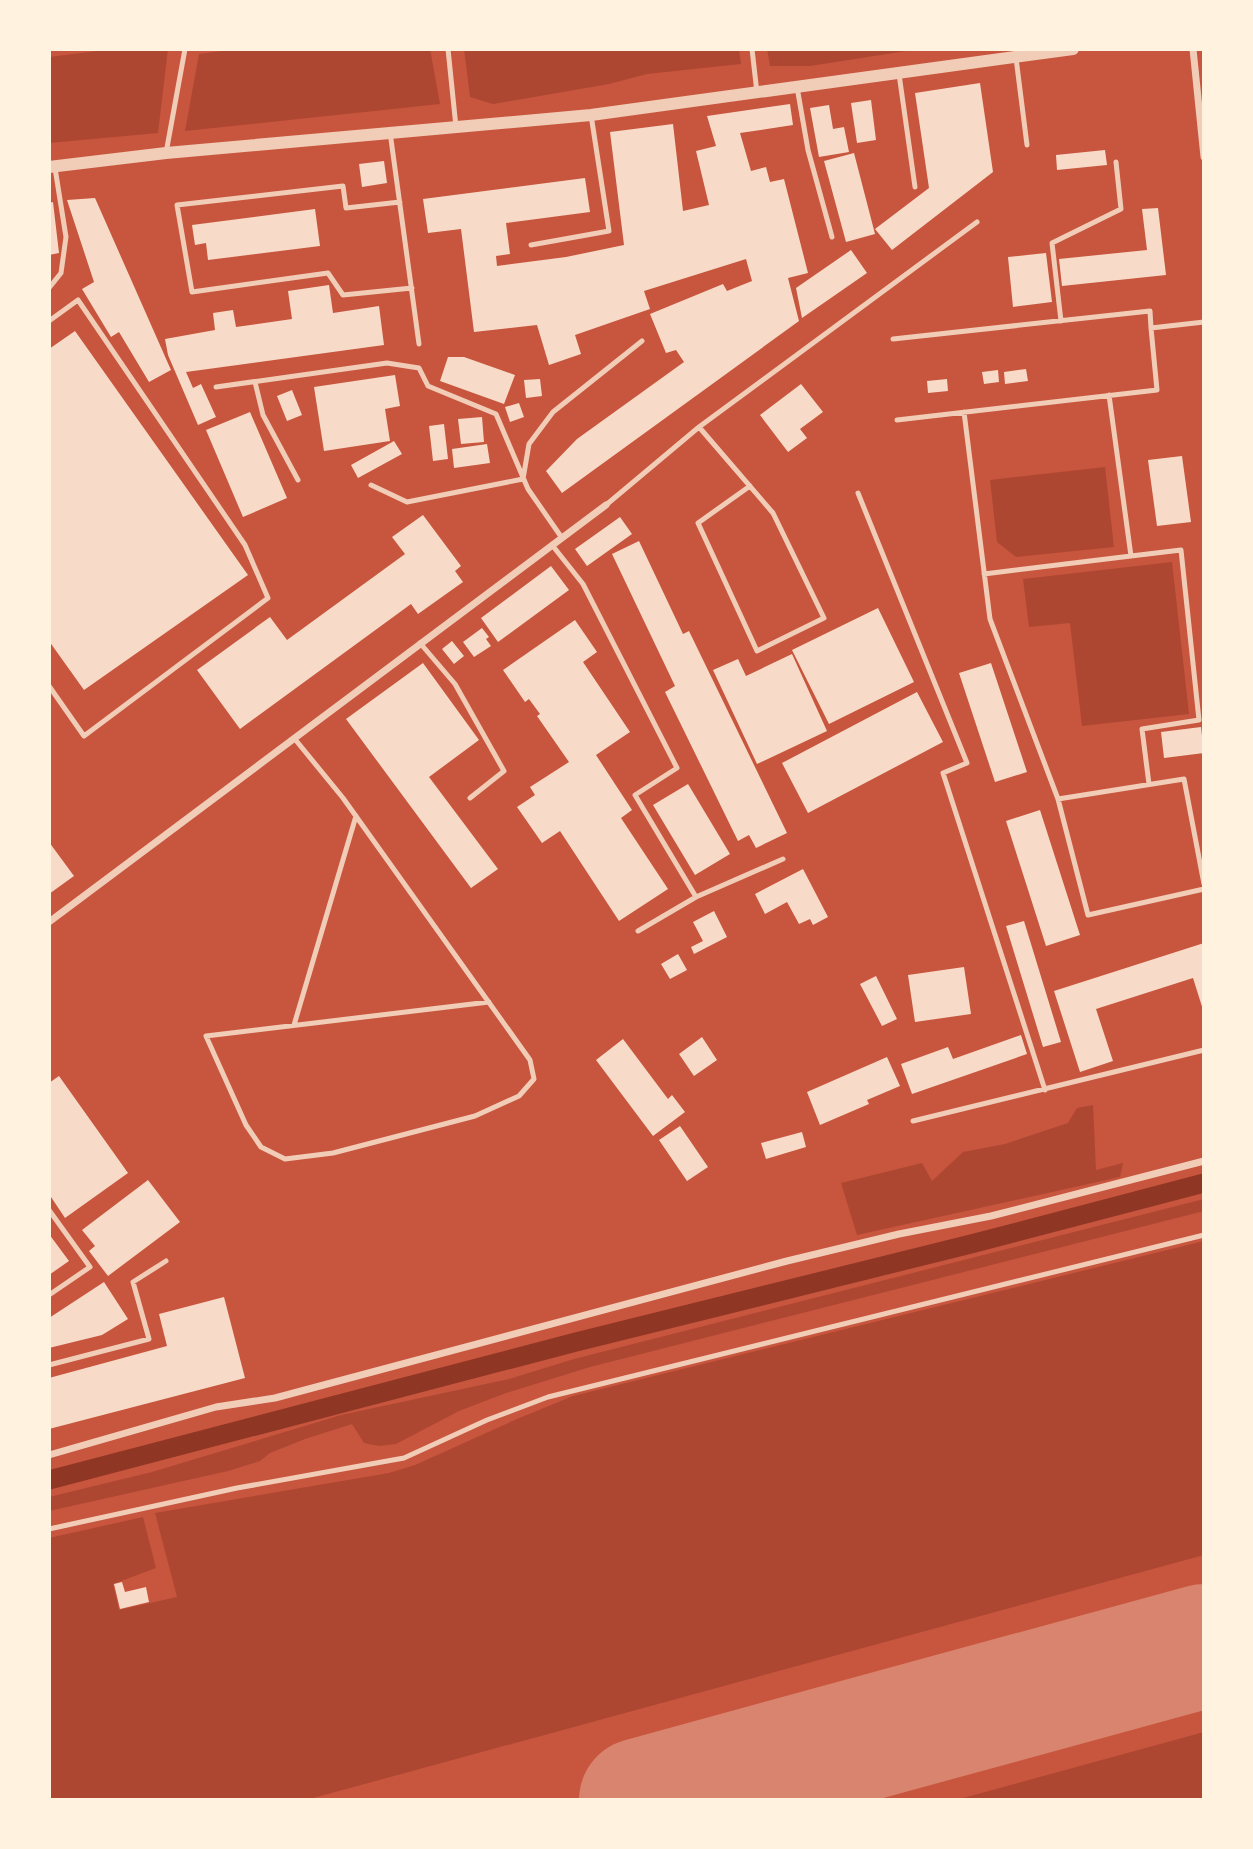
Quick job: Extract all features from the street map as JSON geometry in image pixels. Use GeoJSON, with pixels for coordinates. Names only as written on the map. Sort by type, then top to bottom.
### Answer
{"type":"FeatureCollection","features":[{"type":"Feature","properties":{"kind":"street"},"geometry":{"type":"LineString","coordinates":[[52,166],[166,153],[591,115],[1073,49]]}},
{"type":"Feature","properties":{"kind":"street"},"geometry":{"type":"LineString","coordinates":[[1193,49],[1204,157]]}},
{"type":"Feature","properties":{"kind":"street"},"geometry":{"type":"LineString","coordinates":[[49,922],[606,505]]}},
{"type":"Feature","properties":{"kind":"street"},"geometry":{"type":"LineString","coordinates":[[49,1455],[216,1407],[275,1398],[788,1261],[899,1234],[991,1216],[1204,1161]]}},
{"type":"Feature","properties":{"kind":"lane"},"geometry":{"type":"LineString","coordinates":[[166,153],[185,49]]}},
{"type":"Feature","properties":{"kind":"lane"},"geometry":{"type":"LineString","coordinates":[[448,49],[456,127]]}},
{"type":"Feature","properties":{"kind":"lane"},"geometry":{"type":"LineString","coordinates":[[752,49],[757,93]]}},
{"type":"Feature","properties":{"kind":"lane"},"geometry":{"type":"LineString","coordinates":[[1016,58],[1027,145]]}},
{"type":"Feature","properties":{"kind":"lane"},"geometry":{"type":"LineString","coordinates":[[899,74],[915,187]]}},
{"type":"Feature","properties":{"kind":"lane"},"geometry":{"type":"LineString","coordinates":[[797,87],[808,150],[832,237]]}},
{"type":"Feature","properties":{"kind":"lane"},"geometry":{"type":"LineString","coordinates":[[531,245],[609,231],[591,115]]}},
{"type":"Feature","properties":{"kind":"lane"},"geometry":{"type":"LineString","coordinates":[[390,132],[419,344]]}},
{"type":"Feature","properties":{"kind":"lane"},"geometry":{"type":"LineString","coordinates":[[1061,321],[1052,243],[1121,209],[1116,162]]}},
{"type":"Feature","properties":{"kind":"lane"},"geometry":{"type":"LineString","coordinates":[[49,288],[61,273],[66,237],[52,166]]}},
{"type":"Feature","properties":{"kind":"lane"},"geometry":{"type":"LineString","coordinates":[[400,202],[346,208],[343,186],[177,205],[192,292],[328,273],[343,295],[412,288]]}},
{"type":"Feature","properties":{"kind":"lane"},"geometry":{"type":"LineString","coordinates":[[606,505],[699,427],[977,222]]}},
{"type":"Feature","properties":{"kind":"lane"},"geometry":{"type":"LineString","coordinates":[[49,321],[78,300],[245,545],[268,598],[84,736],[49,686]]}},
{"type":"Feature","properties":{"kind":"lane"},"geometry":{"type":"LineString","coordinates":[[893,339],[1150,311],[1157,390],[897,420]]}},
{"type":"Feature","properties":{"kind":"lane"},"geometry":{"type":"LineString","coordinates":[[1151,328],[1204,322]]}},
{"type":"Feature","properties":{"kind":"lane"},"geometry":{"type":"LineString","coordinates":[[523,479],[529,444],[553,412],[642,341]]}},
{"type":"Feature","properties":{"kind":"lane"},"geometry":{"type":"LineString","coordinates":[[216,387],[387,363],[419,368],[428,386],[495,414],[528,489],[562,538]]}},
{"type":"Feature","properties":{"kind":"lane"},"geometry":{"type":"LineString","coordinates":[[254,382],[263,415],[298,480]]}},
{"type":"Feature","properties":{"kind":"lane"},"geometry":{"type":"LineString","coordinates":[[1109,395],[1131,556]]}},
{"type":"Feature","properties":{"kind":"lane"},"geometry":{"type":"LineString","coordinates":[[964,412],[990,620],[1058,799],[1088,915],[1204,889]]}},
{"type":"Feature","properties":{"kind":"lane"},"geometry":{"type":"LineString","coordinates":[[699,427],[750,486],[772,513],[824,618],[757,651],[698,523],[750,486]]}},
{"type":"Feature","properties":{"kind":"lane"},"geometry":{"type":"LineString","coordinates":[[371,485],[407,502],[523,479]]}},
{"type":"Feature","properties":{"kind":"lane"},"geometry":{"type":"LineString","coordinates":[[858,493],[967,763],[943,773],[1045,1090]]}},
{"type":"Feature","properties":{"kind":"lane"},"geometry":{"type":"LineString","coordinates":[[552,545],[583,584],[677,768],[635,795],[695,897]]}},
{"type":"Feature","properties":{"kind":"lane"},"geometry":{"type":"LineString","coordinates":[[984,574],[1181,550],[1199,720],[1142,729],[1149,784]]}},
{"type":"Feature","properties":{"kind":"lane"},"geometry":{"type":"LineString","coordinates":[[420,643],[456,684],[504,771],[470,798]]}},
{"type":"Feature","properties":{"kind":"lane"},"geometry":{"type":"LineString","coordinates":[[49,704],[57,698]]}},
{"type":"Feature","properties":{"kind":"lane"},"geometry":{"type":"LineString","coordinates":[[294,738],[356,816],[530,1060],[534,1079],[519,1096],[475,1116],[387,1140],[333,1153],[285,1159],[261,1147],[246,1125],[206,1036],[489,1003]]}},
{"type":"Feature","properties":{"kind":"lane"},"geometry":{"type":"LineString","coordinates":[[1058,799],[1184,779],[1204,884]]}},
{"type":"Feature","properties":{"kind":"lane"},"geometry":{"type":"LineString","coordinates":[[294,1026],[356,816]]}},
{"type":"Feature","properties":{"kind":"lane"},"geometry":{"type":"LineString","coordinates":[[638,931],[695,897],[783,859]]}},
{"type":"Feature","properties":{"kind":"lane"},"geometry":{"type":"LineString","coordinates":[[913,1121],[1204,1049]]}},
{"type":"Feature","properties":{"kind":"lane"},"geometry":{"type":"LineString","coordinates":[[49,1210],[90,1267],[49,1295]]}},
{"type":"Feature","properties":{"kind":"lane"},"geometry":{"type":"LineString","coordinates":[[49,1529],[237,1488],[404,1458],[548,1396],[1204,1235]]}},
{"type":"Feature","properties":{"kind":"lane"},"geometry":{"type":"LineString","coordinates":[[49,1365],[149,1339],[133,1282],[166,1261]]}},
{"type":"Feature","properties":{"kind":"shaded area"},"geometry":{"type":"Polygon","coordinates":[[[114,49],[168,49],[158,133],[49,143],[49,57],[114,49]]]}},
{"type":"Feature","properties":{"kind":"shaded area"},"geometry":{"type":"Polygon","coordinates":[[[237,49],[430,49],[440,104],[185,131],[199,54],[237,49]]]}},
{"type":"Feature","properties":{"kind":"shaded area"},"geometry":{"type":"Polygon","coordinates":[[[464,49],[739,49],[741,64],[647,74],[609,84],[493,104],[470,97],[464,49]]]}},
{"type":"Feature","properties":{"kind":"shaded area"},"geometry":{"type":"Polygon","coordinates":[[[767,49],[919,49],[810,66],[770,66],[767,49]]]}},
{"type":"Feature","properties":{"kind":"shaded area"},"geometry":{"type":"Polygon","coordinates":[[[1105,467],[1114,547],[1016,557],[997,542],[990,480],[1105,467]]]}},
{"type":"Feature","properties":{"kind":"shaded area"},"geometry":{"type":"Polygon","coordinates":[[[1172,562],[1189,714],[1082,726],[1070,623],[1029,627],[1023,579],[1172,562]]]}},
{"type":"Feature","properties":{"kind":"shaded area"},"geometry":{"type":"Polygon","coordinates":[[[1093,1105],[1096,1170],[1123,1163],[1120,1177],[857,1235],[841,1183],[922,1163],[932,1181],[963,1152],[1005,1144],[1068,1123],[1077,1108],[1093,1105]]]}},
{"type":"Feature","properties":{"kind":"shaded area"},"geometry":{"type":"Polygon","coordinates":[[[1204,1199],[1204,1211],[590,1367],[459,1411],[396,1444],[379,1446],[364,1443],[352,1424],[305,1439],[270,1453],[260,1461],[228,1471],[49,1511],[49,1497],[152,1472],[341,1415],[509,1379],[574,1359],[1204,1199]]]}},
{"type":"Feature","properties":{"kind":"shaded area"},"geometry":{"type":"Polygon","coordinates":[[[1204,1241],[1204,1555],[306,1800],[49,1800],[49,1538],[143,1517],[156,1568],[113,1584],[119,1610],[177,1597],[155,1513],[389,1473],[415,1465],[573,1396],[1204,1241]]]}},
{"type":"Feature","properties":{"kind":"shaded area"},"geometry":{"type":"Polygon","coordinates":[[[1204,1732],[1204,1800],[956,1800],[1204,1732]]]}},
{"type":"Feature","properties":{"kind":"building"},"geometry":{"type":"Polygon","coordinates":[[[980,83],[993,172],[892,250],[875,229],[929,188],[915,93],[980,83]]]}},
{"type":"Feature","properties":{"kind":"building"},"geometry":{"type":"Polygon","coordinates":[[[871,100],[876,140],[857,143],[851,103],[871,100]]]}},
{"type":"Feature","properties":{"kind":"building"},"geometry":{"type":"Polygon","coordinates":[[[790,104],[793,125],[740,133],[751,171],[766,167],[770,182],[784,179],[808,273],[788,278],[799,321],[562,493],[546,471],[577,439],[684,362],[676,350],[666,353],[650,314],[723,284],[727,291],[752,281],[746,259],[644,291],[650,309],[575,335],[581,354],[549,365],[537,325],[474,332],[461,229],[428,233],[423,199],[585,178],[590,212],[506,223],[510,254],[496,256],[497,266],[566,257],[624,245],[610,132],[673,124],[683,211],[709,205],[696,151],[716,146],[707,116],[790,104]]]}},
{"type":"Feature","properties":{"kind":"building"},"geometry":{"type":"Polygon","coordinates":[[[829,105],[833,129],[844,127],[849,152],[819,157],[810,108],[829,105]]]}},
{"type":"Feature","properties":{"kind":"building"},"geometry":{"type":"Polygon","coordinates":[[[1105,150],[1107,165],[1057,170],[1056,155],[1105,150]]]}},
{"type":"Feature","properties":{"kind":"building"},"geometry":{"type":"Polygon","coordinates":[[[854,153],[875,234],[846,242],[824,161],[854,153]]]}},
{"type":"Feature","properties":{"kind":"building"},"geometry":{"type":"Polygon","coordinates":[[[384,161],[387,183],[362,187],[359,164],[384,161]]]}},
{"type":"Feature","properties":{"kind":"building"},"geometry":{"type":"Polygon","coordinates":[[[95,198],[171,370],[149,382],[119,332],[111,337],[82,289],[94,282],[67,200],[95,198]]]}},
{"type":"Feature","properties":{"kind":"building"},"geometry":{"type":"Polygon","coordinates":[[[53,202],[59,253],[49,255],[49,203],[53,202]]]}},
{"type":"Feature","properties":{"kind":"building"},"geometry":{"type":"Polygon","coordinates":[[[1158,208],[1166,275],[1062,286],[1059,259],[1147,250],[1142,209],[1158,208]]]}},
{"type":"Feature","properties":{"kind":"building"},"geometry":{"type":"Polygon","coordinates":[[[315,209],[320,246],[208,260],[206,243],[195,245],[192,225],[315,209]]]}},
{"type":"Feature","properties":{"kind":"building"},"geometry":{"type":"Polygon","coordinates":[[[851,250],[867,273],[802,318],[796,288],[851,250]]]}},
{"type":"Feature","properties":{"kind":"building"},"geometry":{"type":"Polygon","coordinates":[[[1046,253],[1052,302],[1013,307],[1008,257],[1046,253]]]}},
{"type":"Feature","properties":{"kind":"building"},"geometry":{"type":"Polygon","coordinates":[[[329,285],[333,313],[379,306],[384,345],[186,372],[193,388],[201,384],[216,417],[198,425],[168,355],[165,339],[215,330],[213,313],[233,310],[236,327],[292,319],[288,291],[329,285]]]}},
{"type":"Feature","properties":{"kind":"building"},"geometry":{"type":"Polygon","coordinates":[[[75,331],[248,575],[84,690],[49,641],[49,349],[75,331]]]}},
{"type":"Feature","properties":{"kind":"building"},"geometry":{"type":"Polygon","coordinates":[[[448,357],[464,357],[515,375],[504,404],[440,381],[448,357]]]}},
{"type":"Feature","properties":{"kind":"building"},"geometry":{"type":"Polygon","coordinates":[[[1026,369],[1028,381],[1005,384],[1004,372],[1026,369]]]}},
{"type":"Feature","properties":{"kind":"building"},"geometry":{"type":"Polygon","coordinates":[[[998,370],[999,382],[984,384],[982,372],[998,370]]]}},
{"type":"Feature","properties":{"kind":"building"},"geometry":{"type":"Polygon","coordinates":[[[395,375],[400,406],[385,409],[390,441],[324,451],[314,387],[395,375]]]}},
{"type":"Feature","properties":{"kind":"building"},"geometry":{"type":"Polygon","coordinates":[[[540,379],[542,396],[526,398],[524,380],[540,379]]]}},
{"type":"Feature","properties":{"kind":"building"},"geometry":{"type":"Polygon","coordinates":[[[947,379],[948,391],[928,393],[927,381],[947,379]]]}},
{"type":"Feature","properties":{"kind":"building"},"geometry":{"type":"Polygon","coordinates":[[[801,384],[823,412],[800,429],[807,438],[788,452],[760,415],[801,384]]]}},
{"type":"Feature","properties":{"kind":"building"},"geometry":{"type":"Polygon","coordinates":[[[292,390],[302,415],[287,421],[277,396],[292,390]]]}},
{"type":"Feature","properties":{"kind":"building"},"geometry":{"type":"Polygon","coordinates":[[[519,403],[524,417],[510,422],[505,407],[519,403]]]}},
{"type":"Feature","properties":{"kind":"building"},"geometry":{"type":"Polygon","coordinates":[[[250,412],[287,498],[243,517],[206,430],[250,412]]]}},
{"type":"Feature","properties":{"kind":"building"},"geometry":{"type":"Polygon","coordinates":[[[482,417],[484,442],[461,444],[458,419],[482,417]]]}},
{"type":"Feature","properties":{"kind":"building"},"geometry":{"type":"Polygon","coordinates":[[[444,424],[448,459],[433,461],[429,426],[444,424]]]}},
{"type":"Feature","properties":{"kind":"building"},"geometry":{"type":"Polygon","coordinates":[[[394,441],[402,454],[358,478],[351,465],[394,441]]]}},
{"type":"Feature","properties":{"kind":"building"},"geometry":{"type":"Polygon","coordinates":[[[487,444],[490,463],[454,468],[452,449],[487,444]]]}},
{"type":"Feature","properties":{"kind":"building"},"geometry":{"type":"Polygon","coordinates":[[[1182,456],[1191,522],[1157,526],[1148,460],[1182,456]]]}},
{"type":"Feature","properties":{"kind":"building"},"geometry":{"type":"Polygon","coordinates":[[[423,515],[461,566],[455,571],[463,582],[418,614],[411,604],[240,729],[197,670],[270,617],[287,640],[405,554],[392,537],[423,515]]]}},
{"type":"Feature","properties":{"kind":"building"},"geometry":{"type":"Polygon","coordinates":[[[620,517],[632,534],[587,566],[575,549],[620,517]]]}},
{"type":"Feature","properties":{"kind":"building"},"geometry":{"type":"Polygon","coordinates":[[[639,541],[683,634],[689,631],[787,833],[756,848],[749,835],[738,841],[665,692],[675,686],[612,554],[639,541]]]}},
{"type":"Feature","properties":{"kind":"building"},"geometry":{"type":"Polygon","coordinates":[[[551,566],[569,590],[498,642],[481,618],[551,566]]]}},
{"type":"Feature","properties":{"kind":"building"},"geometry":{"type":"Polygon","coordinates":[[[878,608],[914,682],[829,724],[792,650],[878,608]]]}},
{"type":"Feature","properties":{"kind":"building"},"geometry":{"type":"Polygon","coordinates":[[[575,620],[597,652],[583,662],[630,732],[596,755],[632,810],[621,818],[668,889],[619,921],[560,831],[542,843],[517,807],[535,795],[530,787],[569,762],[537,716],[540,714],[529,699],[525,702],[503,670],[575,620]]]}},
{"type":"Feature","properties":{"kind":"building"},"geometry":{"type":"Polygon","coordinates":[[[482,628],[489,637],[486,639],[491,646],[474,657],[463,642],[482,628]]]}},
{"type":"Feature","properties":{"kind":"building"},"geometry":{"type":"Polygon","coordinates":[[[452,641],[464,656],[454,664],[442,649],[452,641]]]}},
{"type":"Feature","properties":{"kind":"building"},"geometry":{"type":"Polygon","coordinates":[[[792,654],[827,731],[757,764],[713,670],[738,659],[746,676],[792,654]]]}},
{"type":"Feature","properties":{"kind":"building"},"geometry":{"type":"Polygon","coordinates":[[[423,663],[479,740],[429,777],[498,869],[471,888],[346,719],[423,663]]]}},
{"type":"Feature","properties":{"kind":"building"},"geometry":{"type":"Polygon","coordinates":[[[991,663],[1027,772],[995,782],[959,673],[991,663]]]}},
{"type":"Feature","properties":{"kind":"building"},"geometry":{"type":"Polygon","coordinates":[[[917,692],[943,742],[808,813],[782,763],[917,692]]]}},
{"type":"Feature","properties":{"kind":"building"},"geometry":{"type":"Polygon","coordinates":[[[1201,727],[1204,753],[1164,758],[1161,732],[1201,727]]]}},
{"type":"Feature","properties":{"kind":"building"},"geometry":{"type":"Polygon","coordinates":[[[688,784],[730,854],[695,875],[653,805],[688,784]]]}},
{"type":"Feature","properties":{"kind":"building"},"geometry":{"type":"Polygon","coordinates":[[[1040,810],[1080,935],[1046,946],[1006,821],[1040,810]]]}},
{"type":"Feature","properties":{"kind":"building"},"geometry":{"type":"Polygon","coordinates":[[[49,842],[74,876],[49,894],[49,842]]]}},
{"type":"Feature","properties":{"kind":"building"},"geometry":{"type":"Polygon","coordinates":[[[803,869],[828,917],[813,925],[810,919],[799,924],[787,902],[765,914],[755,894],[803,869]]]}},
{"type":"Feature","properties":{"kind":"building"},"geometry":{"type":"Polygon","coordinates":[[[714,911],[727,937],[694,954],[691,947],[703,941],[693,922],[714,911]]]}},
{"type":"Feature","properties":{"kind":"building"},"geometry":{"type":"Polygon","coordinates":[[[1024,921],[1061,1042],[1043,1047],[1006,926],[1024,921]]]}},
{"type":"Feature","properties":{"kind":"building"},"geometry":{"type":"Polygon","coordinates":[[[1204,943],[1204,1013],[1193,978],[1096,1009],[1113,1061],[1080,1072],[1054,991],[1204,943]]]}},
{"type":"Feature","properties":{"kind":"building"},"geometry":{"type":"Polygon","coordinates":[[[678,954],[687,970],[670,979],[661,964],[678,954]]]}},
{"type":"Feature","properties":{"kind":"building"},"geometry":{"type":"Polygon","coordinates":[[[964,967],[971,1014],[915,1022],[908,975],[964,967]]]}},
{"type":"Feature","properties":{"kind":"building"},"geometry":{"type":"Polygon","coordinates":[[[876,976],[897,1019],[882,1026],[860,984],[876,976]]]}},
{"type":"Feature","properties":{"kind":"building"},"geometry":{"type":"Polygon","coordinates":[[[1021,1035],[1027,1054],[912,1094],[901,1064],[948,1047],[953,1059],[1021,1035]]]}},
{"type":"Feature","properties":{"kind":"building"},"geometry":{"type":"Polygon","coordinates":[[[702,1037],[717,1060],[694,1076],[679,1054],[702,1037]]]}},
{"type":"Feature","properties":{"kind":"building"},"geometry":{"type":"Polygon","coordinates":[[[623,1039],[668,1099],[672,1095],[685,1112],[653,1136],[596,1060],[623,1039]]]}},
{"type":"Feature","properties":{"kind":"building"},"geometry":{"type":"Polygon","coordinates":[[[887,1057],[900,1086],[867,1100],[869,1104],[820,1125],[807,1092],[887,1057]]]}},
{"type":"Feature","properties":{"kind":"building"},"geometry":{"type":"Polygon","coordinates":[[[59,1076],[128,1173],[65,1218],[49,1194],[49,1083],[59,1076]]]}},
{"type":"Feature","properties":{"kind":"building"},"geometry":{"type":"Polygon","coordinates":[[[680,1126],[708,1167],[687,1181],[659,1140],[680,1126]]]}},
{"type":"Feature","properties":{"kind":"building"},"geometry":{"type":"Polygon","coordinates":[[[802,1132],[806,1147],[766,1159],[761,1143],[802,1132]]]}},
{"type":"Feature","properties":{"kind":"building"},"geometry":{"type":"Polygon","coordinates":[[[148,1180],[180,1222],[108,1276],[89,1251],[95,1246],[82,1230],[148,1180]]]}},
{"type":"Feature","properties":{"kind":"building"},"geometry":{"type":"Polygon","coordinates":[[[49,1234],[69,1261],[49,1275],[49,1234]]]}},
{"type":"Feature","properties":{"kind":"building"},"geometry":{"type":"Polygon","coordinates":[[[104,1282],[128,1319],[102,1335],[49,1348],[49,1318],[104,1282]]]}},
{"type":"Feature","properties":{"kind":"building"},"geometry":{"type":"Polygon","coordinates":[[[224,1297],[245,1378],[49,1429],[49,1378],[167,1346],[159,1314],[224,1297]]]}},
{"type":"Feature","properties":{"kind":"building"},"geometry":{"type":"Polygon","coordinates":[[[122,1582],[125,1592],[146,1587],[149,1602],[120,1609],[114,1584],[122,1582]]]}},
{"type":"Feature","properties":{"kind":"waterway"},"geometry":{"type":"LineString","coordinates":[[49,1480],[576,1342],[1204,1183]]}},
{"type":"Feature","properties":{"kind":"runway"},"geometry":{"type":"LineString","coordinates":[[641,1800],[1204,1646]]}}]}
